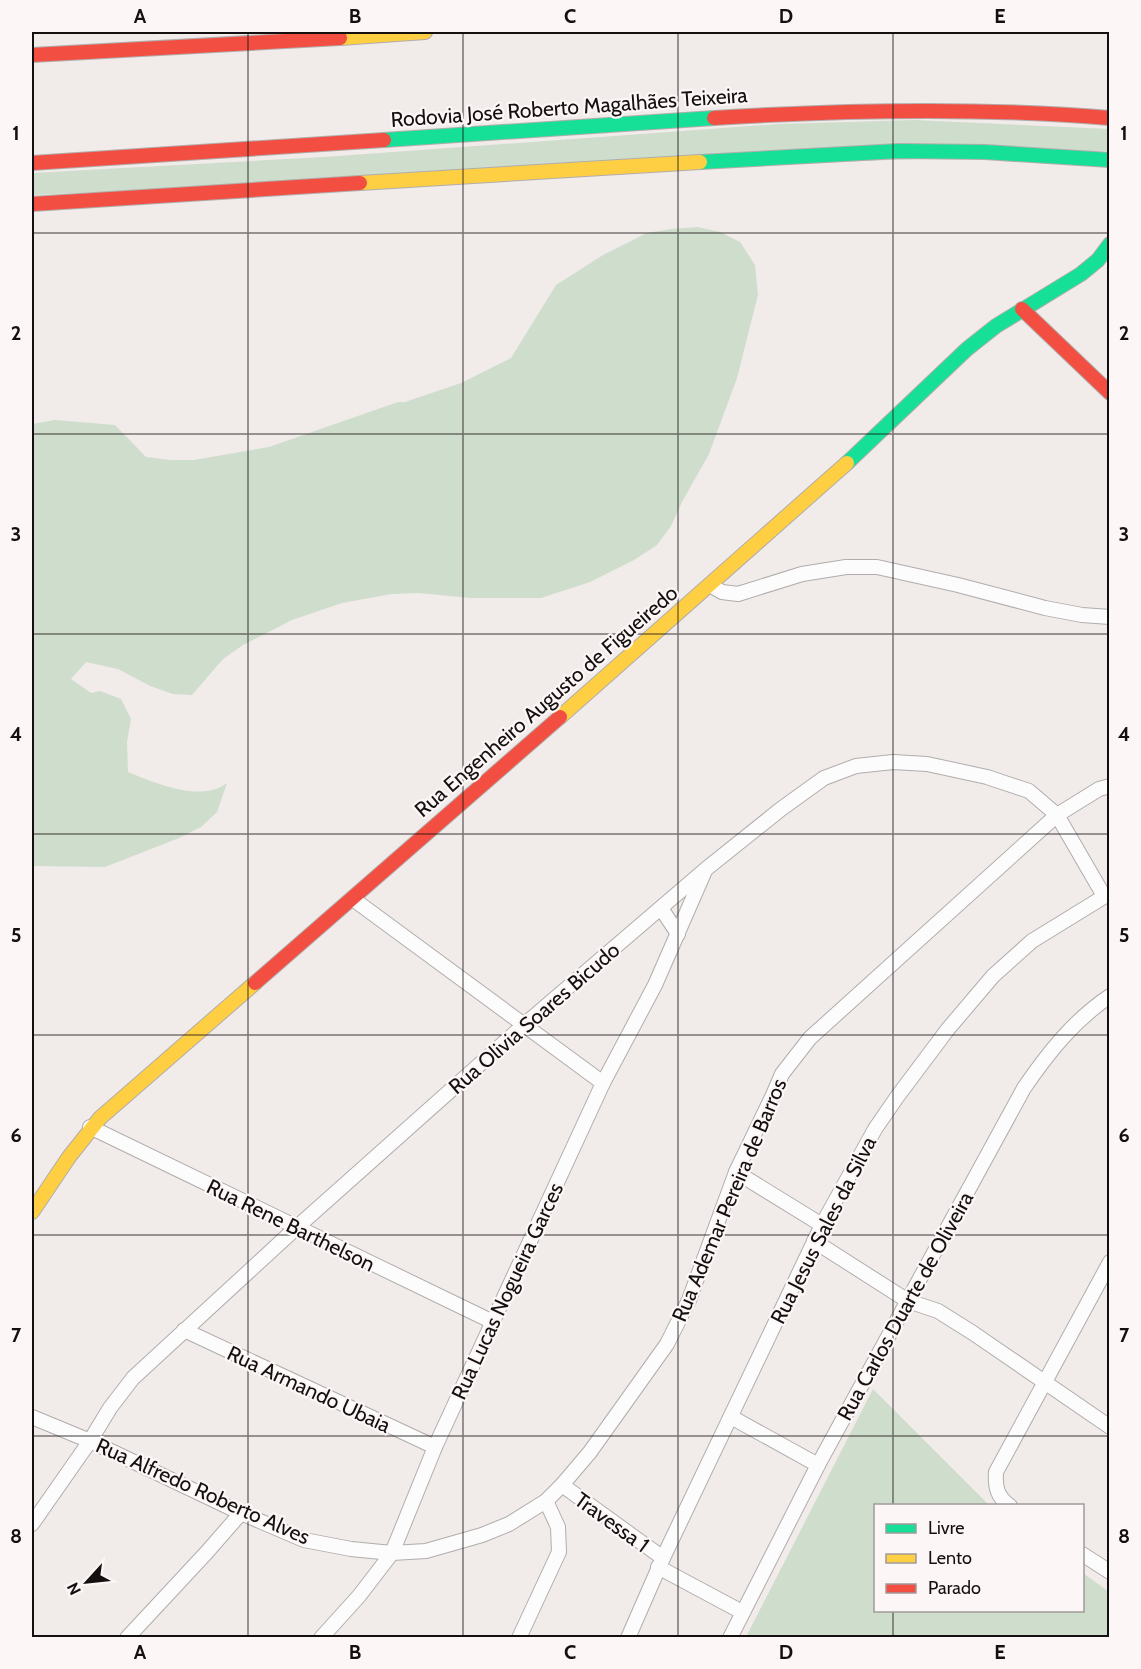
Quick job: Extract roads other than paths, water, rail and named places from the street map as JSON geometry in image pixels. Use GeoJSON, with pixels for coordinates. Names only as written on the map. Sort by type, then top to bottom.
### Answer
{"type":"FeatureCollection","features":[{"type":"Feature","properties":{"kind":"main road"},"geometry":{"type":"LineString","coordinates":[[32,55],[287,36],[425,32]]}},
{"type":"Feature","properties":{"kind":"main road","name":"Rodovia José Roberto Magalhães Teixeira"},"geometry":{"type":"LineString","coordinates":[[32,163],[811,112],[917,109],[1053,113],[1110,118]]}},
{"type":"Feature","properties":{"kind":"main road"},"geometry":{"type":"LineString","coordinates":[[32,204],[804,155],[899,151],[985,152],[1110,160]]}},
{"type":"Feature","properties":{"kind":"main road","name":"Rua Engenheiro Augusto de Figueiredo"},"geometry":{"type":"LineString","coordinates":[[32,1212],[70,1153],[90,1127],[353,899],[849,462],[959,356],[996,326],[1081,274],[1098,260],[1110,244]]}},
{"type":"Feature","properties":{"kind":"main road"},"geometry":{"type":"LineString","coordinates":[[1022,309],[1110,393]]}},
{"type":"Feature","properties":{"kind":"street"},"geometry":{"type":"LineString","coordinates":[[710,585],[722,592],[738,594],[802,574],[846,567],[877,567],[1045,608],[1082,615],[1110,617]]}},
{"type":"Feature","properties":{"kind":"street","name":"Rua Olivia Soares Bicudo"},"geometry":{"type":"LineString","coordinates":[[32,1524],[90,1442],[110,1408],[133,1378],[296,1228],[524,1025],[706,870],[804,791],[824,778],[856,766],[893,762],[927,764],[987,777],[1029,791],[1057,815],[1107,894]]}},
{"type":"Feature","properties":{"kind":"street","name":"Rua Ademar Pereira de Barros"},"geometry":{"type":"LineString","coordinates":[[546,1501],[604,1433],[667,1344],[689,1300],[736,1172],[782,1074],[810,1038],[1057,815],[1099,789],[1110,786]]}},
{"type":"Feature","properties":{"kind":"street","name":"Rua Lucas Nogueira Garces"},"geometry":{"type":"LineString","coordinates":[[321,1638],[359,1596],[392,1553],[435,1447],[603,1083],[655,985],[706,870]]}},
{"type":"Feature","properties":{"kind":"street","name":"Rua Jesus Sales da Silva"},"geometry":{"type":"LineString","coordinates":[[628,1638],[660,1563],[814,1241],[875,1129],[948,1029],[993,976],[1032,941],[1107,894]]}},
{"type":"Feature","properties":{"kind":"street"},"geometry":{"type":"LineString","coordinates":[[353,899],[603,1083]]}},
{"type":"Feature","properties":{"kind":"street"},"geometry":{"type":"LineString","coordinates":[[661,908],[678,934]]}},
{"type":"Feature","properties":{"kind":"street","name":"Rua Carlos Duarte de Oliveira"},"geometry":{"type":"LineString","coordinates":[[730,1638],[818,1465],[1024,1088],[1048,1054],[1067,1033],[1110,996]]}},
{"type":"Feature","properties":{"kind":"street","name":"Rua Rene Barthelson"},"geometry":{"type":"LineString","coordinates":[[90,1127],[493,1322]]}},
{"type":"Feature","properties":{"kind":"street"},"geometry":{"type":"LineString","coordinates":[[736,1172],[822,1225]]}},
{"type":"Feature","properties":{"kind":"street"},"geometry":{"type":"LineString","coordinates":[[814,1241],[909,1301],[938,1311],[973,1332],[1110,1427]]}},
{"type":"Feature","properties":{"kind":"street"},"geometry":{"type":"LineString","coordinates":[[1008,1504],[998,1495],[995,1484],[996,1472],[1110,1262]]}},
{"type":"Feature","properties":{"kind":"street","name":"Rua Armando Ubaia"},"geometry":{"type":"LineString","coordinates":[[184,1330],[435,1447]]}},
{"type":"Feature","properties":{"kind":"street","name":"Rua Alfredo Roberto Alves"},"geometry":{"type":"LineString","coordinates":[[32,1417],[303,1540],[351,1549],[392,1553],[426,1551],[482,1535],[509,1524],[546,1501]]}},
{"type":"Feature","properties":{"kind":"street"},"geometry":{"type":"LineString","coordinates":[[731,1417],[818,1465]]}},
{"type":"Feature","properties":{"kind":"street","name":"Travessa 1"},"geometry":{"type":"LineString","coordinates":[[562,1485],[660,1563],[742,1612]]}},
{"type":"Feature","properties":{"kind":"street"},"geometry":{"type":"LineString","coordinates":[[519,1638],[559,1551],[558,1527],[546,1501]]}},
{"type":"Feature","properties":{"kind":"street"},"geometry":{"type":"LineString","coordinates":[[127,1638],[241,1513]]}},
{"type":"Feature","properties":{"kind":"street"},"geometry":{"type":"LineString","coordinates":[[1084,1555],[1110,1572]]}}]}
